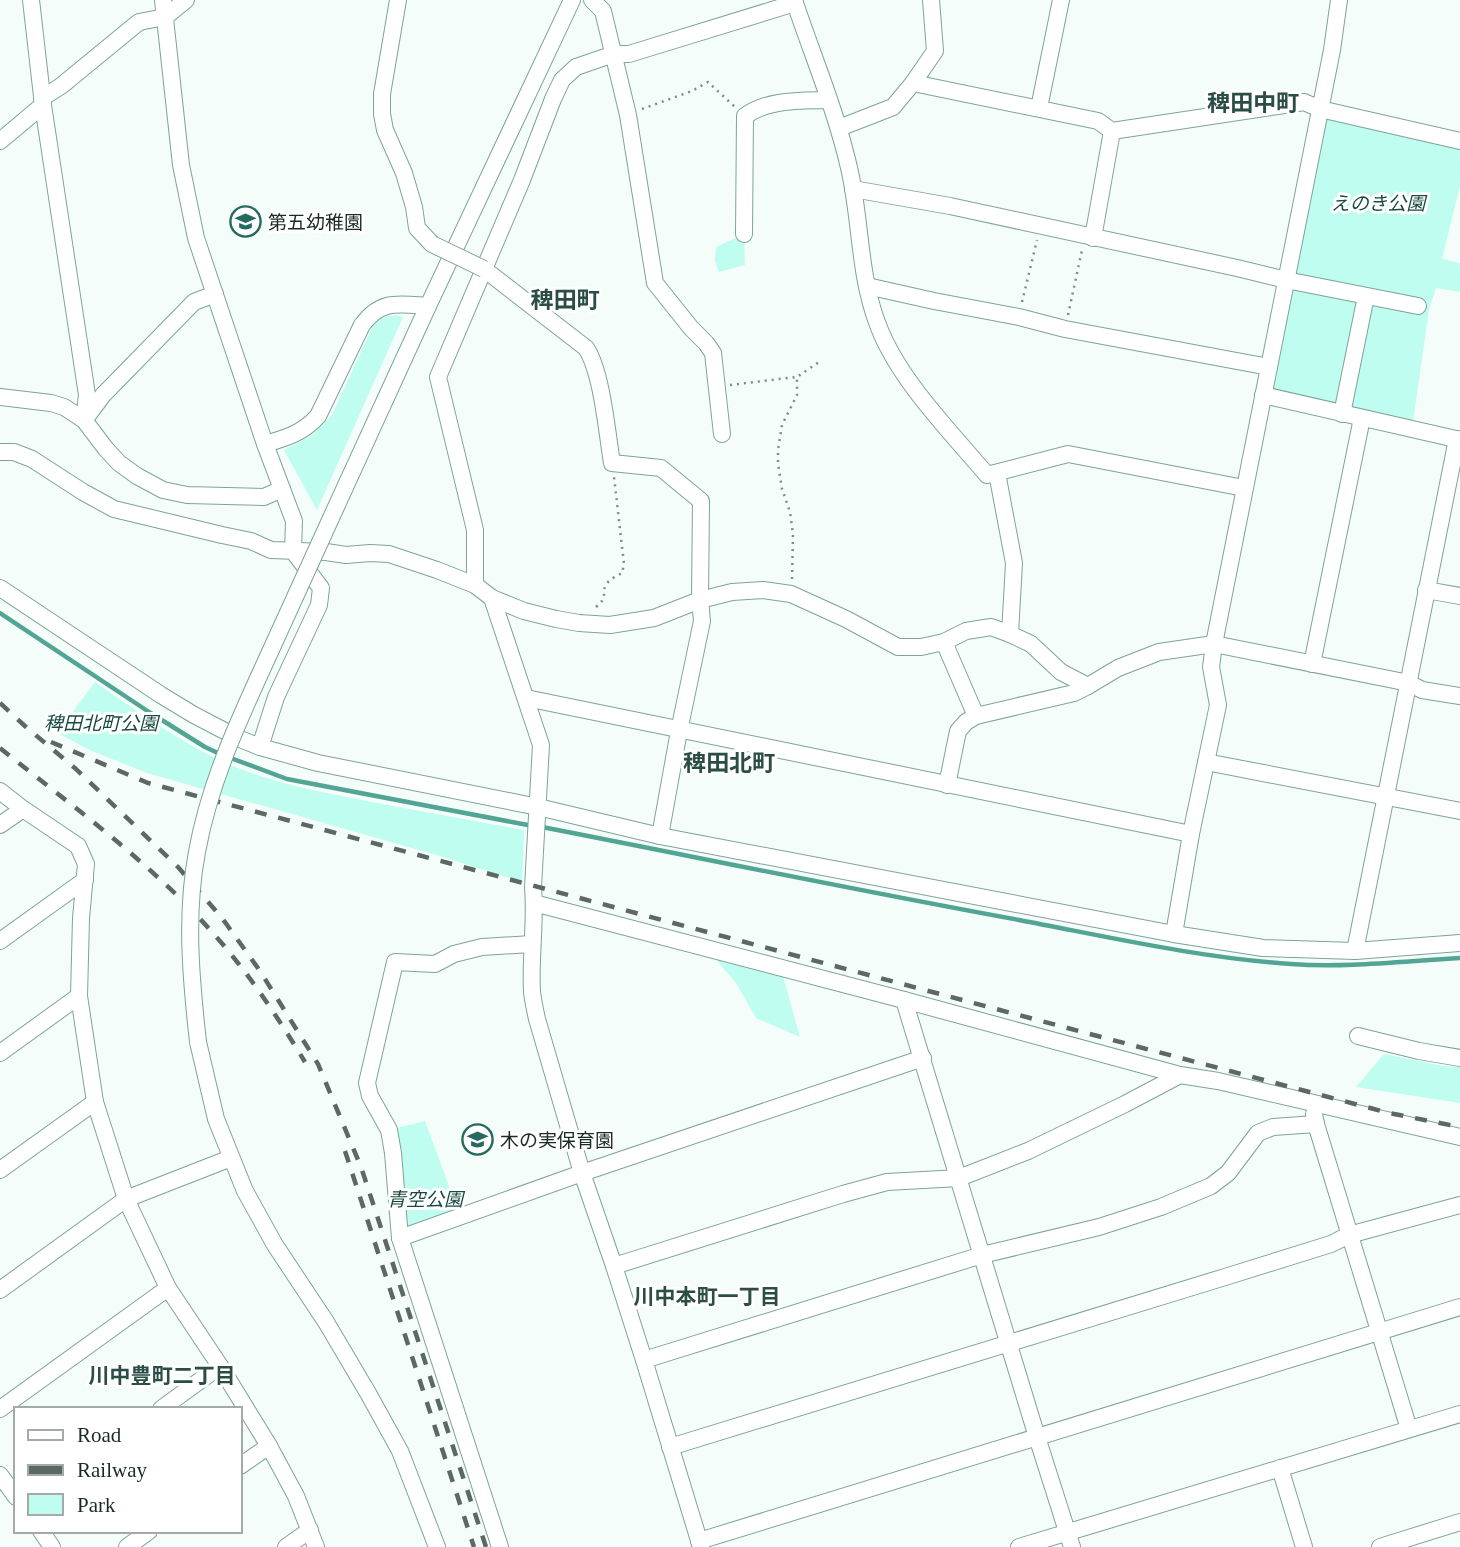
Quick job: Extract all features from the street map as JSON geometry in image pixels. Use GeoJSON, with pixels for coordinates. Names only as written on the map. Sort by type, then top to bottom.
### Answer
{"type":"FeatureCollection","features":[{"type":"Feature","properties":{"kind":"street"},"geometry":{"type":"LineString","coordinates":[[31,0],[43,102],[87,395],[84,420]]}},
{"type":"Feature","properties":{"kind":"street"},"geometry":{"type":"LineString","coordinates":[[163,0],[184,187],[196,238],[265,444],[294,521],[293,551],[321,588],[319,606],[276,697],[260,747]]}},
{"type":"Feature","properties":{"kind":"street"},"geometry":{"type":"LineString","coordinates":[[0,141],[61,86],[139,22],[165,17],[186,0]]}},
{"type":"Feature","properties":{"kind":"street"},"geometry":{"type":"LineString","coordinates":[[398,0],[382,94],[382,114],[385,130],[404,173],[417,228],[432,244],[484,269],[586,348],[592,356],[612,463],[661,468],[701,501],[702,621],[660,836]]}},
{"type":"Feature","properties":{"kind":"street"},"geometry":{"type":"LineString","coordinates":[[437,1547],[400,1451],[326,1322],[275,1245],[245,1191],[216,1119],[198,1042],[190,966],[192,897],[197,853],[207,806],[223,758],[428,306],[572,0]]}},
{"type":"Feature","properties":{"kind":"street"},"geometry":{"type":"LineString","coordinates":[[592,0],[603,10],[628,115],[655,283],[713,353],[722,434]]}},
{"type":"Feature","properties":{"kind":"street"},"geometry":{"type":"LineString","coordinates":[[839,128],[893,107],[912,83],[935,51],[932,0]]}},
{"type":"Feature","properties":{"kind":"street"},"geometry":{"type":"LineString","coordinates":[[1039,108],[1061,0]]}},
{"type":"Feature","properties":{"kind":"street"},"geometry":{"type":"LineString","coordinates":[[1174,934],[1191,834],[1219,705],[1211,667],[1214,644],[1332,50],[1339,0]]}},
{"type":"Feature","properties":{"kind":"street"},"geometry":{"type":"LineString","coordinates":[[475,585],[475,530],[438,377],[562,80],[576,67],[614,54],[629,54],[794,1],[839,128],[853,189],[862,261],[878,325],[896,360],[920,396],[987,475],[1068,454],[1244,488]]}},
{"type":"Feature","properties":{"kind":"street"},"geometry":{"type":"LineString","coordinates":[[912,83],[1098,121],[1112,131],[1304,102],[1460,141]]}},
{"type":"Feature","properties":{"kind":"street"},"geometry":{"type":"LineString","coordinates":[[744,234],[745,116],[755,109],[789,102],[829,100]]}},
{"type":"Feature","properties":{"kind":"street"},"geometry":{"type":"LineString","coordinates":[[1093,238],[1112,131]]}},
{"type":"Feature","properties":{"kind":"street"},"geometry":{"type":"LineString","coordinates":[[853,189],[950,206],[1286,280],[1418,306]]}},
{"type":"Feature","properties":{"kind":"street"},"geometry":{"type":"LineString","coordinates":[[867,286],[1065,329],[1269,367]]}},
{"type":"Feature","properties":{"kind":"street"},"geometry":{"type":"LineString","coordinates":[[84,420],[103,396],[194,302],[215,294]]}},
{"type":"Feature","properties":{"kind":"street"},"geometry":{"type":"LineString","coordinates":[[1342,414],[1366,296]]}},
{"type":"Feature","properties":{"kind":"street"},"geometry":{"type":"LineString","coordinates":[[265,444],[299,433],[310,426],[318,416],[369,316],[387,305],[428,306]]}},
{"type":"Feature","properties":{"kind":"street"},"geometry":{"type":"LineString","coordinates":[[1263,395],[1458,440],[1355,951]]}},
{"type":"Feature","properties":{"kind":"street"},"geometry":{"type":"LineString","coordinates":[[0,397],[64,407],[84,420],[119,463],[163,491],[199,496],[264,497],[282,489]]}},
{"type":"Feature","properties":{"kind":"street"},"geometry":{"type":"LineString","coordinates":[[1312,664],[1362,418]]}},
{"type":"Feature","properties":{"kind":"street"},"geometry":{"type":"LineString","coordinates":[[0,452],[14,452],[32,458],[114,509],[251,541],[271,550],[346,555],[389,554],[475,585],[492,598],[524,611],[579,623],[610,625],[653,618],[700,600],[732,592],[763,590],[791,594],[898,647],[921,647],[944,642],[966,631],[991,627],[1031,644],[1061,672],[1088,686]]}},
{"type":"Feature","properties":{"kind":"street"},"geometry":{"type":"LineString","coordinates":[[998,473],[1014,563],[1010,634]]}},
{"type":"Feature","properties":{"kind":"street"},"geometry":{"type":"LineString","coordinates":[[0,588],[161,695],[217,727],[260,747],[318,763],[538,812],[1174,934],[1264,948],[1355,951],[1460,943]]}},
{"type":"Feature","properties":{"kind":"street"},"geometry":{"type":"LineString","coordinates":[[1426,590],[1460,596]]}},
{"type":"Feature","properties":{"kind":"street"},"geometry":{"type":"LineString","coordinates":[[492,598],[541,745],[532,944],[532,994],[537,1019],[582,1173],[644,1360],[700,1544],[1460,1307]]}},
{"type":"Feature","properties":{"kind":"street"},"geometry":{"type":"LineString","coordinates":[[944,642],[976,716]]}},
{"type":"Feature","properties":{"kind":"street"},"geometry":{"type":"LineString","coordinates":[[947,785],[958,731],[966,722],[976,716],[1074,693],[1118,668],[1159,652],[1214,644],[1409,683],[1422,690],[1460,696]]}},
{"type":"Feature","properties":{"kind":"street"},"geometry":{"type":"LineString","coordinates":[[526,698],[1191,834]]}},
{"type":"Feature","properties":{"kind":"street"},"geometry":{"type":"LineString","coordinates":[[1206,762],[1460,811]]}},
{"type":"Feature","properties":{"kind":"street"},"geometry":{"type":"LineString","coordinates":[[0,791],[78,846],[86,864],[81,918],[79,996],[95,1102],[126,1199],[168,1288],[269,1446],[296,1496],[316,1547]]}},
{"type":"Feature","properties":{"kind":"street"},"geometry":{"type":"LineString","coordinates":[[0,825],[23,809]]}},
{"type":"Feature","properties":{"kind":"street"},"geometry":{"type":"LineString","coordinates":[[0,941],[85,880]]}},
{"type":"Feature","properties":{"kind":"street"},"geometry":{"type":"LineString","coordinates":[[534,903],[1180,1075],[1460,1137]]}},
{"type":"Feature","properties":{"kind":"street"},"geometry":{"type":"LineString","coordinates":[[500,1547],[400,1238],[393,1153],[388,1130],[370,1096],[368,1083],[396,962],[435,964],[454,954],[482,947],[532,944]]}},
{"type":"Feature","properties":{"kind":"street"},"geometry":{"type":"LineString","coordinates":[[0,1053],[79,996]]}},
{"type":"Feature","properties":{"kind":"street"},"geometry":{"type":"LineString","coordinates":[[904,1000],[1070,1539]]}},
{"type":"Feature","properties":{"kind":"street"},"geometry":{"type":"LineString","coordinates":[[1358,1036],[1460,1059]]}},
{"type":"Feature","properties":{"kind":"street"},"geometry":{"type":"LineString","coordinates":[[400,1238],[582,1173],[923,1059]]}},
{"type":"Feature","properties":{"kind":"street"},"geometry":{"type":"LineString","coordinates":[[614,1266],[887,1182],[960,1178],[1028,1151],[1180,1075]]}},
{"type":"Feature","properties":{"kind":"street"},"geometry":{"type":"LineString","coordinates":[[0,1170],[95,1102]]}},
{"type":"Feature","properties":{"kind":"street"},"geometry":{"type":"LineString","coordinates":[[1313,1104],[1316,1124],[1409,1429]]}},
{"type":"Feature","properties":{"kind":"street"},"geometry":{"type":"LineString","coordinates":[[644,1360],[982,1255],[1100,1227],[1161,1207],[1210,1186],[1228,1173],[1258,1133],[1273,1127],[1316,1124]]}},
{"type":"Feature","properties":{"kind":"street"},"geometry":{"type":"LineString","coordinates":[[0,1290],[126,1199],[231,1158]]}},
{"type":"Feature","properties":{"kind":"street"},"geometry":{"type":"LineString","coordinates":[[670,1447],[1331,1244],[1349,1235],[1460,1205]]}},
{"type":"Feature","properties":{"kind":"street"},"geometry":{"type":"LineString","coordinates":[[0,1409],[168,1288]]}},
{"type":"Feature","properties":{"kind":"street"},"geometry":{"type":"LineString","coordinates":[[164,1407],[220,1366]]}},
{"type":"Feature","properties":{"kind":"street"},"geometry":{"type":"LineString","coordinates":[[1019,1547],[1070,1539],[1280,1468],[1460,1414]]}},
{"type":"Feature","properties":{"kind":"street"},"geometry":{"type":"LineString","coordinates":[[242,1465],[269,1446]]}},
{"type":"Feature","properties":{"kind":"street"},"geometry":{"type":"LineString","coordinates":[[1280,1468],[1304,1547]]}},
{"type":"Feature","properties":{"kind":"street"},"geometry":{"type":"LineString","coordinates":[[0,1475],[14,1494]]}},
{"type":"Feature","properties":{"kind":"street"},"geometry":{"type":"LineString","coordinates":[[1380,1547],[1460,1522]]}},
{"type":"Feature","properties":{"kind":"street"},"geometry":{"type":"LineString","coordinates":[[286,1547],[310,1530]]}},
{"type":"Feature","properties":{"kind":"street"},"geometry":{"type":"LineString","coordinates":[[127,1547],[146,1533]]}},
{"type":"Feature","properties":{"kind":"path"},"geometry":{"type":"LineString","coordinates":[[628,115],[692,91],[708,82],[745,116]]}},
{"type":"Feature","properties":{"kind":"path"},"geometry":{"type":"LineString","coordinates":[[1019,317],[1040,227]]}},
{"type":"Feature","properties":{"kind":"path"},"geometry":{"type":"LineString","coordinates":[[1065,329],[1083,243],[1093,238]]}},
{"type":"Feature","properties":{"kind":"path"},"geometry":{"type":"LineString","coordinates":[[716,387],[797,377],[819,362]]}},
{"type":"Feature","properties":{"kind":"path"},"geometry":{"type":"LineString","coordinates":[[791,594],[793,534],[790,512],[782,489],[778,450],[782,425],[797,395],[797,377]]}},
{"type":"Feature","properties":{"kind":"path"},"geometry":{"type":"LineString","coordinates":[[579,623],[604,600],[605,586],[624,569],[612,463]]}},
{"type":"Feature","properties":{"kind":"green space","name":"えのき公園"},"geometry":{"type":"Polygon","coordinates":[[[1320,109],[1460,141],[1460,186],[1442,259],[1460,263],[1460,292],[1436,288],[1429,309],[1412,429],[1263,395],[1320,109]]]}},
{"type":"Feature","properties":{"kind":"green space"},"geometry":{"type":"Polygon","coordinates":[[[744,234],[745,265],[719,272],[715,261],[716,247],[744,234]]]}},
{"type":"Feature","properties":{"kind":"green space"},"geometry":{"type":"Polygon","coordinates":[[[396,315],[403,317],[317,510],[284,450],[311,436],[332,415],[376,319],[396,315]]]}},
{"type":"Feature","properties":{"kind":"green space","name":"稗田北町公園"},"geometry":{"type":"Polygon","coordinates":[[[95,682],[185,742],[217,759],[256,774],[336,795],[524,830],[522,882],[147,773],[92,751],[57,733],[95,682]]]}},
{"type":"Feature","properties":{"kind":"green space"},"geometry":{"type":"Polygon","coordinates":[[[706,948],[781,969],[800,1037],[756,1018],[736,983],[706,948]]]}},
{"type":"Feature","properties":{"kind":"green space"},"geometry":{"type":"Polygon","coordinates":[[[1384,1054],[1460,1067],[1460,1103],[1356,1087],[1384,1054]]]}},
{"type":"Feature","properties":{"kind":"green space","name":"青空公園"},"geometry":{"type":"Polygon","coordinates":[[[425,1121],[460,1216],[400,1238],[389,1130],[425,1121]]]}},
{"type":"Feature","properties":{"kind":"waterway"},"geometry":{"type":"LineString","coordinates":[[0,613],[149,712],[220,754]]}},
{"type":"Feature","properties":{"kind":"waterway"},"geometry":{"type":"LineString","coordinates":[[228,757],[287,779],[533,826]]}},
{"type":"Feature","properties":{"kind":"waterway"},"geometry":{"type":"LineString","coordinates":[[542,827],[1121,940],[1223,957],[1333,965],[1460,958]]}},
{"type":"Feature","properties":{"kind":"railway"},"geometry":{"type":"LineString","coordinates":[[0,703],[76,769],[178,867],[222,918],[260,971],[318,1064],[361,1167],[486,1547]]}},
{"type":"Feature","properties":{"kind":"railway"},"geometry":{"type":"LineString","coordinates":[[51,742],[148,783],[1389,1113],[1460,1127]]}},
{"type":"Feature","properties":{"kind":"railway"},"geometry":{"type":"LineString","coordinates":[[0,748],[110,836],[188,906],[250,979],[305,1062]]}},
{"type":"Feature","properties":{"kind":"railway"},"geometry":{"type":"LineString","coordinates":[[345,1151],[474,1547]]}},
{"type":"Feature","properties":{"kind":"place","name":"第五幼稚園"},"geometry":{"type":"Point","coordinates":[245,222]}},
{"type":"Feature","properties":{"kind":"place","name":"木の実保育園"},"geometry":{"type":"Point","coordinates":[477,1140]}},
{"type":"Feature","properties":{"kind":"district","name":"稗田中町"},"geometry":{"type":"Point","coordinates":[1253,103]}},
{"type":"Feature","properties":{"kind":"district","name":"稗田町"},"geometry":{"type":"Point","coordinates":[565,300]}},
{"type":"Feature","properties":{"kind":"district","name":"稗田北町"},"geometry":{"type":"Point","coordinates":[729,763]}},
{"type":"Feature","properties":{"kind":"district","name":"川中本町一丁目"},"geometry":{"type":"Point","coordinates":[707,1297]}},
{"type":"Feature","properties":{"kind":"district","name":"川中豊町二丁目"},"geometry":{"type":"Point","coordinates":[162,1376]}}]}
